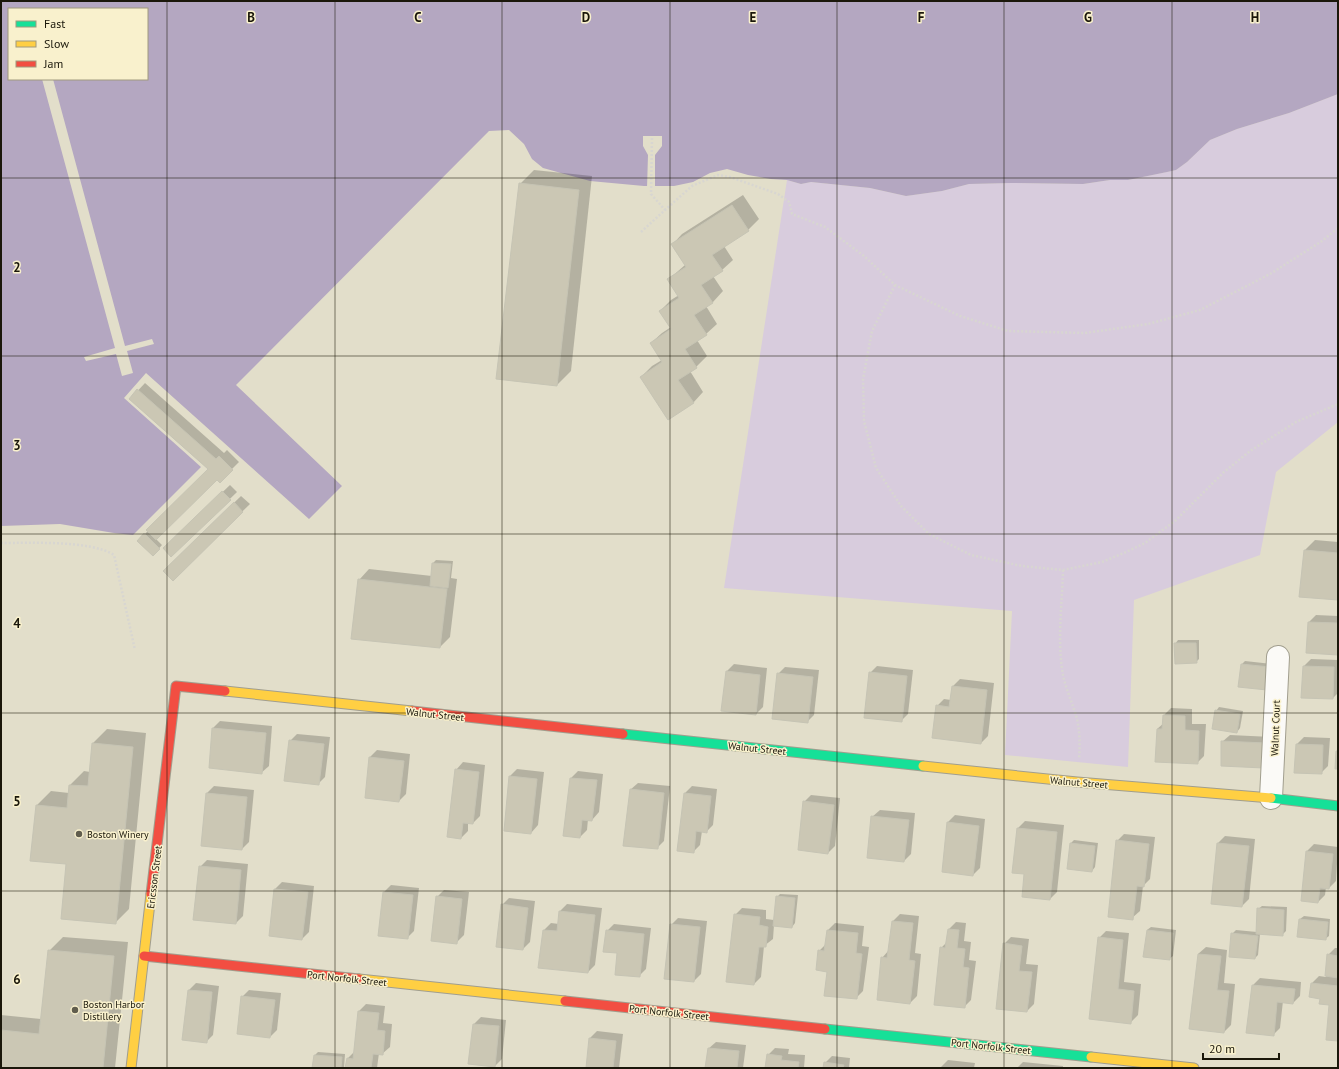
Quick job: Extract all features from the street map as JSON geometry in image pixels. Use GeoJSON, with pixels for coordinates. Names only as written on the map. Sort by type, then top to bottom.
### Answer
{"type":"FeatureCollection","features":[{"type":"Feature","properties":{"kind":"street","name":"Walnut Court"},"geometry":{"type":"LineString","coordinates":[[1271,798],[1278,657]]}},
{"type":"Feature","properties":{"kind":"street","name":"Walnut Street"},"geometry":{"type":"LineString","coordinates":[[176,686],[1070,782],[1271,798],[1338,806]]}},
{"type":"Feature","properties":{"kind":"street","name":"Ericsson Street"},"geometry":{"type":"LineString","coordinates":[[131,1068],[176,686]]}},
{"type":"Feature","properties":{"kind":"street","name":"Port Norfolk Street"},"geometry":{"type":"LineString","coordinates":[[144,956],[1194,1068]]}},
{"type":"Feature","properties":{"kind":"path"},"geometry":{"type":"LineString","coordinates":[[652,138],[651,194],[665,210]]}},
{"type":"Feature","properties":{"kind":"path"},"geometry":{"type":"LineString","coordinates":[[641,232],[692,186],[718,175],[730,177],[778,194],[789,202],[792,214],[825,227],[864,256],[895,285],[960,316],[1008,331],[1085,333],[1148,324],[1200,310],[1270,274],[1322,241],[1338,228]]}},
{"type":"Feature","properties":{"kind":"path"},"geometry":{"type":"LineString","coordinates":[[895,285],[872,331],[862,379],[864,421],[876,468],[901,506],[929,534],[971,555],[1022,566],[1063,570],[1113,558],[1145,543],[1175,520],[1224,472],[1250,451],[1296,422],[1338,404]]}},
{"type":"Feature","properties":{"kind":"path"},"geometry":{"type":"LineString","coordinates":[[1,543],[79,545],[109,552],[114,555],[134,650]]}},
{"type":"Feature","properties":{"kind":"path"},"geometry":{"type":"LineString","coordinates":[[1063,570],[1060,642],[1061,659],[1067,692],[1080,736],[1079,761]]}},
{"type":"Feature","properties":{"kind":"shaded area"},"geometry":{"type":"Polygon","coordinates":[[[1,1],[1338,1],[1338,94],[1289,113],[1237,129],[1210,140],[1187,162],[1176,170],[1128,180],[1110,180],[1083,184],[969,184],[942,191],[906,196],[870,188],[811,182],[801,184],[787,180],[748,175],[727,169],[710,173],[693,182],[674,186],[644,186],[590,181],[543,168],[532,159],[524,144],[509,130],[489,131],[236,385],[342,486],[309,519],[146,373],[124,398],[201,467],[133,535],[60,524],[1,526],[1,1]]]}},
{"type":"Feature","properties":{"kind":"shaded area"},"geometry":{"type":"Polygon","coordinates":[[[1338,94],[1338,422],[1276,472],[1260,555],[1134,600],[1128,767],[1005,755],[1012,611],[724,588],[787,180],[801,184],[811,182],[870,188],[906,196],[942,191],[969,184],[1083,184],[1110,180],[1128,180],[1176,170],[1187,162],[1210,140],[1237,129],[1289,113],[1338,94]]]}},
{"type":"Feature","properties":{"kind":"pier"},"geometry":{"type":"Polygon","coordinates":[[[42,80],[53,80],[125,346],[152,339],[154,344],[127,351],[133,373],[122,376],[116,354],[86,361],[84,357],[115,348],[42,80]]]}},
{"type":"Feature","properties":{"kind":"pier"},"geometry":{"type":"Polygon","coordinates":[[[643,136],[662,136],[662,146],[655,155],[655,188],[647,188],[648,155],[643,146],[643,136]]]}},
{"type":"Feature","properties":{"kind":"building"},"geometry":{"type":"Polygon","coordinates":[[[519,183],[579,190],[557,386],[496,379],[519,183]]]}},
{"type":"Feature","properties":{"kind":"building"},"geometry":{"type":"Polygon","coordinates":[[[732,205],[749,231],[712,255],[723,271],[701,285],[713,303],[694,315],[707,335],[685,349],[697,368],[678,380],[694,403],[668,420],[640,377],[662,362],[650,343],[671,329],[659,311],[679,298],[667,279],[686,267],[671,244],[732,205]]]}},
{"type":"Feature","properties":{"kind":"building"},"geometry":{"type":"Polygon","coordinates":[[[137,389],[216,459],[219,456],[233,470],[220,483],[217,480],[156,540],[146,530],[208,469],[129,399],[137,389]]]}},
{"type":"Feature","properties":{"kind":"building"},"geometry":{"type":"Polygon","coordinates":[[[222,491],[231,500],[171,557],[163,548],[222,491]]]}},
{"type":"Feature","properties":{"kind":"building"},"geometry":{"type":"Polygon","coordinates":[[[234,502],[243,512],[173,581],[163,571],[234,502]]]}},
{"type":"Feature","properties":{"kind":"building"},"geometry":{"type":"Polygon","coordinates":[[[144,533],[160,549],[153,556],[137,541],[144,533]]]}},
{"type":"Feature","properties":{"kind":"building"},"geometry":{"type":"Polygon","coordinates":[[[1304,550],[1338,553],[1338,600],[1299,597],[1304,550]]]}},
{"type":"Feature","properties":{"kind":"building"},"geometry":{"type":"Polygon","coordinates":[[[432,563],[451,564],[448,588],[430,586],[432,563]]]}},
{"type":"Feature","properties":{"kind":"building"},"geometry":{"type":"Polygon","coordinates":[[[358,579],[447,589],[440,648],[351,639],[358,579]]]}},
{"type":"Feature","properties":{"kind":"building"},"geometry":{"type":"Polygon","coordinates":[[[1308,622],[1338,623],[1338,655],[1306,653],[1308,622]]]}},
{"type":"Feature","properties":{"kind":"building"},"geometry":{"type":"Polygon","coordinates":[[[1174,643],[1196,643],[1197,663],[1175,664],[1174,643]]]}},
{"type":"Feature","properties":{"kind":"building"},"geometry":{"type":"Polygon","coordinates":[[[1241,664],[1270,667],[1267,690],[1238,687],[1241,664]]]}},
{"type":"Feature","properties":{"kind":"building"},"geometry":{"type":"Polygon","coordinates":[[[1303,666],[1334,667],[1333,699],[1301,698],[1303,666]]]}},
{"type":"Feature","properties":{"kind":"building"},"geometry":{"type":"Polygon","coordinates":[[[726,671],[760,675],[756,715],[721,711],[726,671]]]}},
{"type":"Feature","properties":{"kind":"building"},"geometry":{"type":"Polygon","coordinates":[[[869,672],[907,676],[902,722],[864,718],[869,672]]]}},
{"type":"Feature","properties":{"kind":"building"},"geometry":{"type":"Polygon","coordinates":[[[777,673],[813,677],[808,723],[772,719],[777,673]]]}},
{"type":"Feature","properties":{"kind":"building"},"geometry":{"type":"Polygon","coordinates":[[[952,686],[987,690],[981,744],[932,738],[936,705],[949,707],[952,686]]]}},
{"type":"Feature","properties":{"kind":"building"},"geometry":{"type":"Polygon","coordinates":[[[1215,710],[1240,714],[1237,733],[1212,729],[1215,710]]]}},
{"type":"Feature","properties":{"kind":"building"},"geometry":{"type":"Polygon","coordinates":[[[1163,715],[1185,716],[1185,730],[1199,731],[1198,764],[1155,762],[1157,729],[1162,729],[1163,715]]]}},
{"type":"Feature","properties":{"kind":"building"},"geometry":{"type":"Polygon","coordinates":[[[212,728],[266,733],[262,774],[209,768],[212,728]]]}},
{"type":"Feature","properties":{"kind":"building"},"geometry":{"type":"Polygon","coordinates":[[[289,740],[324,744],[319,785],[284,781],[289,740]]]}},
{"type":"Feature","properties":{"kind":"building"},"geometry":{"type":"Polygon","coordinates":[[[1221,741],[1266,743],[1264,768],[1221,766],[1221,741]]]}},
{"type":"Feature","properties":{"kind":"building","name":"Boston Winery"},"geometry":{"type":"Polygon","coordinates":[[[92,743],[133,747],[116,924],[61,919],[66,864],[30,861],[36,805],[67,808],[69,785],[88,786],[92,743]]]}},
{"type":"Feature","properties":{"kind":"building"},"geometry":{"type":"Polygon","coordinates":[[[1296,744],[1323,745],[1322,774],[1294,773],[1296,744]]]}},
{"type":"Feature","properties":{"kind":"building"},"geometry":{"type":"Polygon","coordinates":[[[1336,751],[1338,751],[1338,769],[1335,769],[1336,751]]]}},
{"type":"Feature","properties":{"kind":"building"},"geometry":{"type":"Polygon","coordinates":[[[369,757],[404,761],[399,802],[365,798],[369,757]]]}},
{"type":"Feature","properties":{"kind":"building"},"geometry":{"type":"Polygon","coordinates":[[[455,769],[479,772],[473,824],[463,823],[461,839],[447,837],[455,769]]]}},
{"type":"Feature","properties":{"kind":"building"},"geometry":{"type":"Polygon","coordinates":[[[509,776],[537,779],[531,834],[504,831],[509,776]]]}},
{"type":"Feature","properties":{"kind":"building"},"geometry":{"type":"Polygon","coordinates":[[[570,778],[597,780],[592,821],[582,820],[580,838],[563,836],[570,778]]]}},
{"type":"Feature","properties":{"kind":"building"},"geometry":{"type":"Polygon","coordinates":[[[630,789],[664,793],[658,849],[623,846],[630,789]]]}},
{"type":"Feature","properties":{"kind":"building"},"geometry":{"type":"Polygon","coordinates":[[[206,793],[247,797],[242,850],[201,846],[206,793]]]}},
{"type":"Feature","properties":{"kind":"building"},"geometry":{"type":"Polygon","coordinates":[[[684,793],[711,796],[707,833],[696,831],[694,853],[677,851],[684,793]]]}},
{"type":"Feature","properties":{"kind":"building"},"geometry":{"type":"Polygon","coordinates":[[[803,801],[834,805],[828,854],[798,850],[803,801]]]}},
{"type":"Feature","properties":{"kind":"building"},"geometry":{"type":"Polygon","coordinates":[[[871,816],[909,820],[904,862],[867,858],[871,816]]]}},
{"type":"Feature","properties":{"kind":"building"},"geometry":{"type":"Polygon","coordinates":[[[947,822],[979,826],[973,876],[942,872],[947,822]]]}},
{"type":"Feature","properties":{"kind":"building"},"geometry":{"type":"Polygon","coordinates":[[[1017,828],[1057,832],[1050,900],[1022,897],[1024,874],[1012,873],[1017,828]]]}},
{"type":"Feature","properties":{"kind":"building"},"geometry":{"type":"Polygon","coordinates":[[[1116,840],[1149,844],[1144,887],[1137,886],[1133,920],[1108,917],[1116,840]]]}},
{"type":"Feature","properties":{"kind":"building"},"geometry":{"type":"Polygon","coordinates":[[[1070,843],[1095,846],[1092,872],[1067,869],[1070,843]]]}},
{"type":"Feature","properties":{"kind":"building"},"geometry":{"type":"Polygon","coordinates":[[[1217,843],[1249,846],[1242,907],[1211,904],[1217,843]]]}},
{"type":"Feature","properties":{"kind":"building"},"geometry":{"type":"Polygon","coordinates":[[[1306,851],[1333,854],[1329,889],[1320,888],[1318,903],[1301,901],[1306,851]]]}},
{"type":"Feature","properties":{"kind":"building"},"geometry":{"type":"Polygon","coordinates":[[[199,866],[241,870],[236,924],[193,920],[199,866]]]}},
{"type":"Feature","properties":{"kind":"building"},"geometry":{"type":"Polygon","coordinates":[[[274,889],[308,892],[302,940],[269,936],[274,889]]]}},
{"type":"Feature","properties":{"kind":"building"},"geometry":{"type":"Polygon","coordinates":[[[383,892],[413,895],[408,939],[378,936],[383,892]]]}},
{"type":"Feature","properties":{"kind":"building"},"geometry":{"type":"Polygon","coordinates":[[[436,896],[462,899],[457,944],[431,941],[436,896]]]}},
{"type":"Feature","properties":{"kind":"building"},"geometry":{"type":"Polygon","coordinates":[[[776,896],[795,898],[792,928],[773,926],[776,896]]]}},
{"type":"Feature","properties":{"kind":"building"},"geometry":{"type":"Polygon","coordinates":[[[501,904],[528,908],[523,950],[496,947],[501,904]]]}},
{"type":"Feature","properties":{"kind":"building"},"geometry":{"type":"Polygon","coordinates":[[[1257,908],[1284,910],[1283,936],[1256,934],[1257,908]]]}},
{"type":"Feature","properties":{"kind":"building"},"geometry":{"type":"Polygon","coordinates":[[[559,911],[595,915],[588,973],[538,968],[543,930],[557,931],[559,911]]]}},
{"type":"Feature","properties":{"kind":"building"},"geometry":{"type":"Polygon","coordinates":[[[734,914],[760,917],[759,925],[768,927],[766,947],[759,947],[754,985],[726,982],[734,914]]]}},
{"type":"Feature","properties":{"kind":"building"},"geometry":{"type":"Polygon","coordinates":[[[1299,919],[1328,922],[1326,940],[1297,937],[1299,919]]]}},
{"type":"Feature","properties":{"kind":"building"},"geometry":{"type":"Polygon","coordinates":[[[892,921],[913,923],[909,960],[915,961],[910,1004],[877,1000],[881,957],[887,958],[892,921]]]}},
{"type":"Feature","properties":{"kind":"building"},"geometry":{"type":"Polygon","coordinates":[[[670,924],[700,927],[694,982],[664,979],[670,924]]]}},
{"type":"Feature","properties":{"kind":"building"},"geometry":{"type":"Polygon","coordinates":[[[948,929],[959,930],[957,948],[965,949],[963,967],[969,968],[965,1008],[934,1005],[940,947],[945,948],[948,929]]]}},
{"type":"Feature","properties":{"kind":"building"},"geometry":{"type":"Polygon","coordinates":[[[606,930],[644,934],[640,977],[615,975],[617,953],[603,952],[606,930]]]}},
{"type":"Feature","properties":{"kind":"building"},"geometry":{"type":"Polygon","coordinates":[[[827,930],[858,933],[856,953],[862,954],[857,999],[824,996],[827,972],[816,970],[818,950],[824,951],[827,930]]]}},
{"type":"Feature","properties":{"kind":"building"},"geometry":{"type":"Polygon","coordinates":[[[1147,930],[1173,933],[1170,960],[1143,957],[1147,930]]]}},
{"type":"Feature","properties":{"kind":"building"},"geometry":{"type":"Polygon","coordinates":[[[1231,933],[1258,936],[1255,959],[1229,957],[1231,933]]]}},
{"type":"Feature","properties":{"kind":"building"},"geometry":{"type":"Polygon","coordinates":[[[1098,937],[1123,940],[1118,989],[1134,991],[1131,1024],[1089,1019],[1098,937]]]}},
{"type":"Feature","properties":{"kind":"building"},"geometry":{"type":"Polygon","coordinates":[[[1003,943],[1022,946],[1019,971],[1032,972],[1027,1012],[996,1009],[1003,943]]]}},
{"type":"Feature","properties":{"kind":"building","name":"Boston Harbor Distillery"},"geometry":{"type":"Polygon","coordinates":[[[48,950],[114,956],[103,1068],[1,1068],[1,1030],[39,1034],[48,950]]]}},
{"type":"Feature","properties":{"kind":"building"},"geometry":{"type":"Polygon","coordinates":[[[1198,954],[1221,956],[1217,990],[1229,991],[1224,1033],[1189,1029],[1198,954]]]}},
{"type":"Feature","properties":{"kind":"building"},"geometry":{"type":"Polygon","coordinates":[[[1327,954],[1338,956],[1338,978],[1325,976],[1327,954]]]}},
{"type":"Feature","properties":{"kind":"building"},"geometry":{"type":"Polygon","coordinates":[[[1311,983],[1338,986],[1338,1041],[1326,1040],[1329,1005],[1319,1004],[1320,999],[1309,997],[1311,983]]]}},
{"type":"Feature","properties":{"kind":"building"},"geometry":{"type":"Polygon","coordinates":[[[1252,985],[1295,989],[1293,1004],[1277,1002],[1274,1036],[1246,1033],[1252,985]]]}},
{"type":"Feature","properties":{"kind":"building"},"geometry":{"type":"Polygon","coordinates":[[[188,990],[212,992],[207,1043],[182,1040],[188,990]]]}},
{"type":"Feature","properties":{"kind":"building"},"geometry":{"type":"Polygon","coordinates":[[[241,996],[275,1000],[270,1038],[237,1034],[241,996]]]}},
{"type":"Feature","properties":{"kind":"building"},"geometry":{"type":"Polygon","coordinates":[[[358,1011],[379,1013],[377,1030],[385,1031],[383,1055],[373,1054],[371,1068],[345,1068],[347,1058],[353,1059],[358,1011]]]}},
{"type":"Feature","properties":{"kind":"building"},"geometry":{"type":"Polygon","coordinates":[[[473,1024],[499,1026],[495,1067],[468,1064],[473,1024]]]}},
{"type":"Feature","properties":{"kind":"building"},"geometry":{"type":"Polygon","coordinates":[[[589,1038],[616,1041],[613,1068],[586,1068],[589,1038]]]}},
{"type":"Feature","properties":{"kind":"building"},"geometry":{"type":"Polygon","coordinates":[[[708,1048],[739,1051],[737,1068],[705,1068],[708,1048]]]}},
{"type":"Feature","properties":{"kind":"building"},"geometry":{"type":"Polygon","coordinates":[[[767,1054],[782,1056],[781,1060],[799,1062],[798,1068],[765,1068],[767,1054]]]}},
{"type":"Feature","properties":{"kind":"building"},"geometry":{"type":"Polygon","coordinates":[[[314,1055],[342,1057],[341,1068],[312,1068],[314,1055]]]}},
{"type":"Feature","properties":{"kind":"building"},"geometry":{"type":"Polygon","coordinates":[[[824,1062],[844,1065],[843,1068],[823,1068],[824,1062]]]}},
{"type":"Feature","properties":{"kind":"traffic: fast"},"geometry":{"type":"LineString","coordinates":[[623,734],[923,766]]}},
{"type":"Feature","properties":{"kind":"traffic: fast"},"geometry":{"type":"LineString","coordinates":[[1271,798],[1338,806]]}},
{"type":"Feature","properties":{"kind":"traffic: fast"},"geometry":{"type":"LineString","coordinates":[[825,1029],[1091,1057]]}},
{"type":"Feature","properties":{"kind":"traffic: slow"},"geometry":{"type":"LineString","coordinates":[[225,691],[412,711]]}},
{"type":"Feature","properties":{"kind":"traffic: slow"},"geometry":{"type":"LineString","coordinates":[[923,766],[1077,782],[1271,798]]}},
{"type":"Feature","properties":{"kind":"traffic: slow"},"geometry":{"type":"LineString","coordinates":[[131,1068],[151,894]]}},
{"type":"Feature","properties":{"kind":"traffic: slow"},"geometry":{"type":"LineString","coordinates":[[359,979],[565,1001]]}},
{"type":"Feature","properties":{"kind":"traffic: slow"},"geometry":{"type":"LineString","coordinates":[[1091,1057],[1194,1068]]}},
{"type":"Feature","properties":{"kind":"traffic: jam"},"geometry":{"type":"LineString","coordinates":[[151,894],[176,686],[225,691]]}},
{"type":"Feature","properties":{"kind":"traffic: jam"},"geometry":{"type":"LineString","coordinates":[[412,711],[623,734]]}},
{"type":"Feature","properties":{"kind":"traffic: jam"},"geometry":{"type":"LineString","coordinates":[[144,956],[359,979]]}},
{"type":"Feature","properties":{"kind":"traffic: jam"},"geometry":{"type":"LineString","coordinates":[[565,1001],[825,1029]]}},
{"type":"Feature","properties":{"kind":"place","name":"Boston Winery"},"geometry":{"type":"Point","coordinates":[79,834]}},
{"type":"Feature","properties":{"kind":"place","name":"Boston Harbor Distillery"},"geometry":{"type":"Point","coordinates":[75,1010]}}]}
